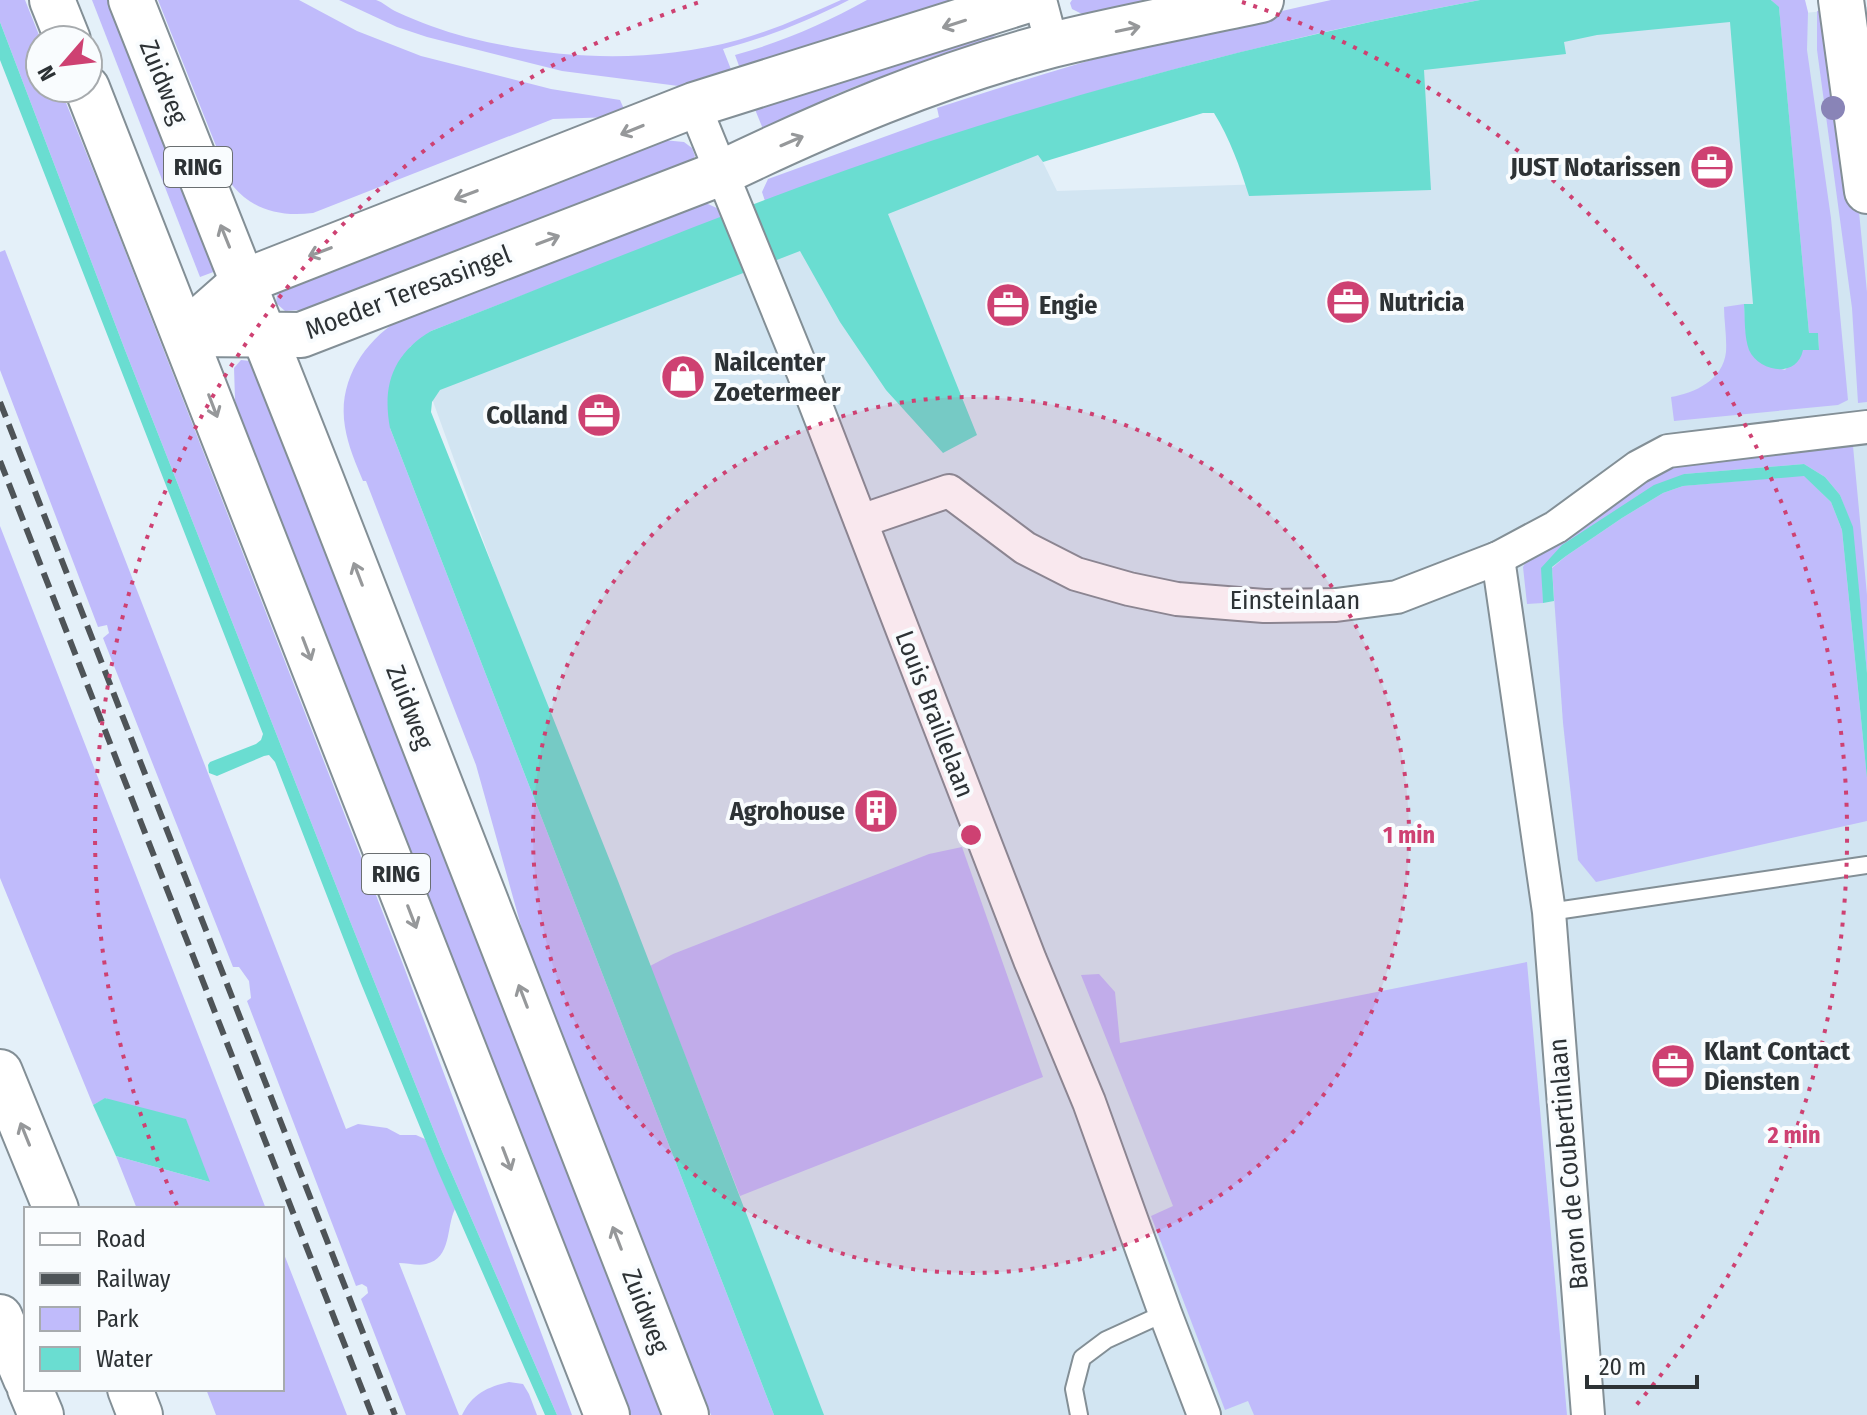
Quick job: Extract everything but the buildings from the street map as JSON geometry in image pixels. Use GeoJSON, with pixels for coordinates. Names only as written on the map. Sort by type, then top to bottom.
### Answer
{"type":"FeatureCollection","features":[{"type":"Feature","properties":{"kind":"main road"},"geometry":{"type":"LineString","coordinates":[[52,0],[62,24]]}},
{"type":"Feature","properties":{"kind":"main road","name":"Zuidweg"},"geometry":{"type":"LineString","coordinates":[[131,0],[686,1415]]}},
{"type":"Feature","properties":{"kind":"main road"},"geometry":{"type":"LineString","coordinates":[[184,334],[243,282],[694,105],[1028,0]]}},
{"type":"Feature","properties":{"kind":"main road","name":"Moeder Teresasingel"},"geometry":{"type":"LineString","coordinates":[[184,334],[301,335],[724,180],[766,151],[962,72],[1052,45],[1261,0]]}},
{"type":"Feature","properties":{"kind":"main road"},"geometry":{"type":"LineString","coordinates":[[1841,0],[1867,191]]}},
{"type":"Feature","properties":{"kind":"main road","name":"RING"},"geometry":{"type":"LineString","coordinates":[[93,104],[607,1415]]}},
{"type":"Feature","properties":{"kind":"main road"},"geometry":{"type":"LineString","coordinates":[[0,1072],[55,1207]]}},
{"type":"Feature","properties":{"kind":"main road"},"geometry":{"type":"LineString","coordinates":[[0,1317],[24,1374]]}},
{"type":"Feature","properties":{"kind":"main road"},"geometry":{"type":"LineString","coordinates":[[31,1391],[41,1415]]}},
{"type":"Feature","properties":{"kind":"main road"},"geometry":{"type":"LineString","coordinates":[[131,1391],[140,1415]]}},
{"type":"Feature","properties":{"kind":"street"},"geometry":{"type":"LineString","coordinates":[[1040,0],[1052,45]]}},
{"type":"Feature","properties":{"kind":"street","name":"Louis Braillelaan"},"geometry":{"type":"LineString","coordinates":[[694,105],[803,372],[1030,960],[1089,1102],[1204,1415]]}},
{"type":"Feature","properties":{"kind":"street","name":"Einsteinlaan"},"geometry":{"type":"LineString","coordinates":[[861,521],[949,491],[1025,548],[1076,574],[1177,599],[1264,606],[1336,605],[1397,597],[1498,558],[1556,527],[1638,467],[1668,451],[1867,427]]}},
{"type":"Feature","properties":{"kind":"street","name":"Baron de Coubertinlaan"},"geometry":{"type":"LineString","coordinates":[[1498,558],[1549,912],[1588,1415]]}},
{"type":"Feature","properties":{"kind":"lane"},"geometry":{"type":"LineString","coordinates":[[1549,912],[1867,865]]}},
{"type":"Feature","properties":{"kind":"lane"},"geometry":{"type":"LineString","coordinates":[[1079,1415],[1074,1389],[1082,1358],[1106,1340],[1165,1313]]}},
{"type":"Feature","properties":{"kind":"shaded area"},"geometry":{"type":"Polygon","coordinates":[[[1867,7],[1867,1415],[800,1415],[426,382],[1037,150],[1057,191],[1418,179],[1411,62],[1561,36],[1867,7]]]}},
{"type":"Feature","properties":{"kind":"green space"},"geometry":{"type":"Polygon","coordinates":[[[0,0],[25,0],[35,24],[24,24],[24,85],[0,22],[0,0]]]}},
{"type":"Feature","properties":{"kind":"green space"},"geometry":{"type":"Polygon","coordinates":[[[92,0],[109,0],[216,271],[200,277],[104,31],[104,24],[92,0]]]}},
{"type":"Feature","properties":{"kind":"green space"},"geometry":{"type":"Polygon","coordinates":[[[158,0],[299,0],[357,31],[421,56],[551,89],[620,100],[624,109],[613,117],[553,119],[313,213],[267,210],[243,196],[224,173],[158,0]]]}},
{"type":"Feature","properties":{"kind":"green space"},"geometry":{"type":"Polygon","coordinates":[[[339,0],[376,0],[431,26],[500,45],[568,54],[636,56],[704,48],[738,40],[841,0],[849,0],[788,28],[723,49],[734,77],[694,88],[562,71],[427,37],[397,27],[339,0]]]}},
{"type":"Feature","properties":{"kind":"green space"},"geometry":{"type":"Polygon","coordinates":[[[867,0],[979,0],[742,74],[735,55],[802,32],[867,0]]]}},
{"type":"Feature","properties":{"kind":"green space"},"geometry":{"type":"Polygon","coordinates":[[[1072,0],[1192,0],[1084,15],[1072,9],[1072,0]]]}},
{"type":"Feature","properties":{"kind":"green space"},"geometry":{"type":"Polygon","coordinates":[[[1331,0],[1480,0],[1298,38],[1118,85],[940,139],[765,201],[762,192],[768,179],[939,117],[937,108],[1135,47],[1331,0]]]}},
{"type":"Feature","properties":{"kind":"green space"},"geometry":{"type":"Polygon","coordinates":[[[1771,0],[1805,0],[1808,12],[1807,50],[1831,218],[1848,400],[1838,405],[1674,421],[1671,397],[1706,384],[1724,362],[1724,307],[1744,304],[1750,348],[1761,361],[1771,366],[1785,370],[1803,349],[1819,349],[1818,333],[1809,333],[1779,8],[1771,0]]]}},
{"type":"Feature","properties":{"kind":"green space"},"geometry":{"type":"Polygon","coordinates":[[[1830,9],[1858,202],[1867,292],[1867,402],[1858,403],[1852,308],[1817,50],[1817,11],[1830,9]]]}},
{"type":"Feature","properties":{"kind":"green space"},"geometry":{"type":"Polygon","coordinates":[[[1002,31],[987,41],[832,96],[765,134],[754,107],[1002,31]]]}},
{"type":"Feature","properties":{"kind":"green space"},"geometry":{"type":"Polygon","coordinates":[[[31,104],[66,104],[404,967],[572,1415],[557,1415],[442,1151],[125,350],[31,104]]]}},
{"type":"Feature","properties":{"kind":"green space"},"geometry":{"type":"Polygon","coordinates":[[[663,140],[684,142],[692,148],[695,156],[691,162],[313,309],[285,311],[276,303],[277,295],[284,287],[663,140]]]}},
{"type":"Feature","properties":{"kind":"green space"},"geometry":{"type":"Polygon","coordinates":[[[699,200],[719,209],[722,218],[431,331],[410,347],[390,428],[774,1415],[711,1415],[523,933],[476,765],[366,481],[363,481],[352,455],[344,410],[350,378],[366,349],[404,317],[699,200]]]}},
{"type":"Feature","properties":{"kind":"green space"},"geometry":{"type":"Polygon","coordinates":[[[5,250],[346,1129],[358,1124],[387,1128],[400,1135],[416,1135],[425,1139],[455,1209],[444,1249],[434,1261],[416,1265],[399,1263],[459,1415],[406,1415],[361,1299],[368,1293],[367,1287],[362,1284],[356,1286],[247,1001],[251,998],[249,981],[239,967],[233,967],[103,638],[109,633],[107,625],[98,627],[0,370],[0,252],[5,250]]]}},
{"type":"Feature","properties":{"kind":"green space"},"geometry":{"type":"Polygon","coordinates":[[[241,360],[254,365],[664,1415],[630,1415],[239,417],[234,368],[241,360]]]}},
{"type":"Feature","properties":{"kind":"green space"},"geometry":{"type":"Polygon","coordinates":[[[1853,446],[1867,595],[1867,673],[1852,527],[1840,495],[1825,477],[1804,464],[1684,474],[1542,568],[1543,603],[1527,604],[1523,567],[1528,558],[1648,473],[1683,461],[1853,446]]]}},
{"type":"Feature","properties":{"kind":"green space"},"geometry":{"type":"Polygon","coordinates":[[[1804,475],[1831,502],[1842,530],[1867,778],[1867,821],[1596,882],[1578,860],[1563,723],[1552,568],[1663,493],[1683,486],[1804,475]]]}},
{"type":"Feature","properties":{"kind":"green space"},"geometry":{"type":"Polygon","coordinates":[[[0,526],[265,1207],[136,1207],[116,1156],[210,1182],[106,1098],[93,1105],[0,878],[0,526]]]}},
{"type":"Feature","properties":{"kind":"green space"},"geometry":{"type":"Polygon","coordinates":[[[962,847],[1043,1077],[740,1196],[650,966],[673,954],[929,854],[962,847]]]}},
{"type":"Feature","properties":{"kind":"green space"},"geometry":{"type":"Polygon","coordinates":[[[1527,962],[1567,1415],[1254,1415],[1248,1401],[1225,1410],[1151,1216],[1173,1206],[1081,975],[1099,974],[1115,992],[1120,1043],[1527,962]]]}},
{"type":"Feature","properties":{"kind":"green space"},"geometry":{"type":"Polygon","coordinates":[[[284,1254],[347,1415],[216,1415],[207,1391],[284,1391],[284,1254]]]}},
{"type":"Feature","properties":{"kind":"green space"},"geometry":{"type":"Polygon","coordinates":[[[509,1382],[523,1384],[537,1415],[462,1415],[481,1392],[509,1382]]]}},
{"type":"Feature","properties":{"kind":"water"},"geometry":{"type":"Polygon","coordinates":[[[1480,0],[1771,0],[1779,7],[1809,333],[1818,333],[1819,350],[1803,350],[1793,365],[1778,369],[1754,358],[1747,345],[1744,304],[1753,304],[1730,22],[1597,35],[1564,42],[1566,54],[1424,70],[1431,190],[1249,196],[1220,123],[1214,113],[1203,113],[1043,162],[1038,155],[888,214],[977,435],[943,453],[886,390],[840,322],[800,251],[440,390],[432,402],[431,412],[618,881],[824,1415],[774,1415],[390,428],[388,398],[393,372],[407,350],[431,331],[849,169],[1004,118],[1162,72],[1320,33],[1480,0]]]}},
{"type":"Feature","properties":{"kind":"water"},"geometry":{"type":"Polygon","coordinates":[[[0,22],[24,85],[24,104],[31,104],[350,921],[442,1151],[557,1415],[545,1415],[438,1171],[275,762],[269,755],[217,776],[209,773],[210,762],[256,744],[263,734],[0,60],[0,22]]]}},
{"type":"Feature","properties":{"kind":"water"},"geometry":{"type":"Polygon","coordinates":[[[1804,464],[1825,477],[1840,495],[1853,527],[1867,673],[1867,778],[1842,530],[1831,502],[1804,476],[1683,486],[1663,493],[1552,567],[1554,601],[1543,603],[1541,568],[1562,545],[1654,485],[1684,474],[1804,464]]]}},
{"type":"Feature","properties":{"kind":"water"},"geometry":{"type":"Polygon","coordinates":[[[105,1098],[186,1119],[210,1182],[116,1156],[93,1105],[105,1098]]]}},
{"type":"Feature","properties":{"kind":"railway"},"geometry":{"type":"LineString","coordinates":[[0,402],[395,1415]]}},
{"type":"Feature","properties":{"kind":"railway"},"geometry":{"type":"LineString","coordinates":[[0,461],[372,1415]]}},
{"type":"Feature","properties":{"kind":"place","name":"JUST Notarissen"},"geometry":{"type":"Point","coordinates":[1712,167]}},
{"type":"Feature","properties":{"kind":"place","name":"Nutricia"},"geometry":{"type":"Point","coordinates":[1348,302]}},
{"type":"Feature","properties":{"kind":"place","name":"Engie"},"geometry":{"type":"Point","coordinates":[1008,305]}},
{"type":"Feature","properties":{"kind":"place","name":"Nailcenter Zoetermeer"},"geometry":{"type":"Point","coordinates":[683,377]}},
{"type":"Feature","properties":{"kind":"place","name":"Colland"},"geometry":{"type":"Point","coordinates":[599,415]}},
{"type":"Feature","properties":{"kind":"place","name":"Agrohouse"},"geometry":{"type":"Point","coordinates":[876,811]}},
{"type":"Feature","properties":{"kind":"place","name":"Klant Contact Diensten"},"geometry":{"type":"Point","coordinates":[1673,1066]}}]}
